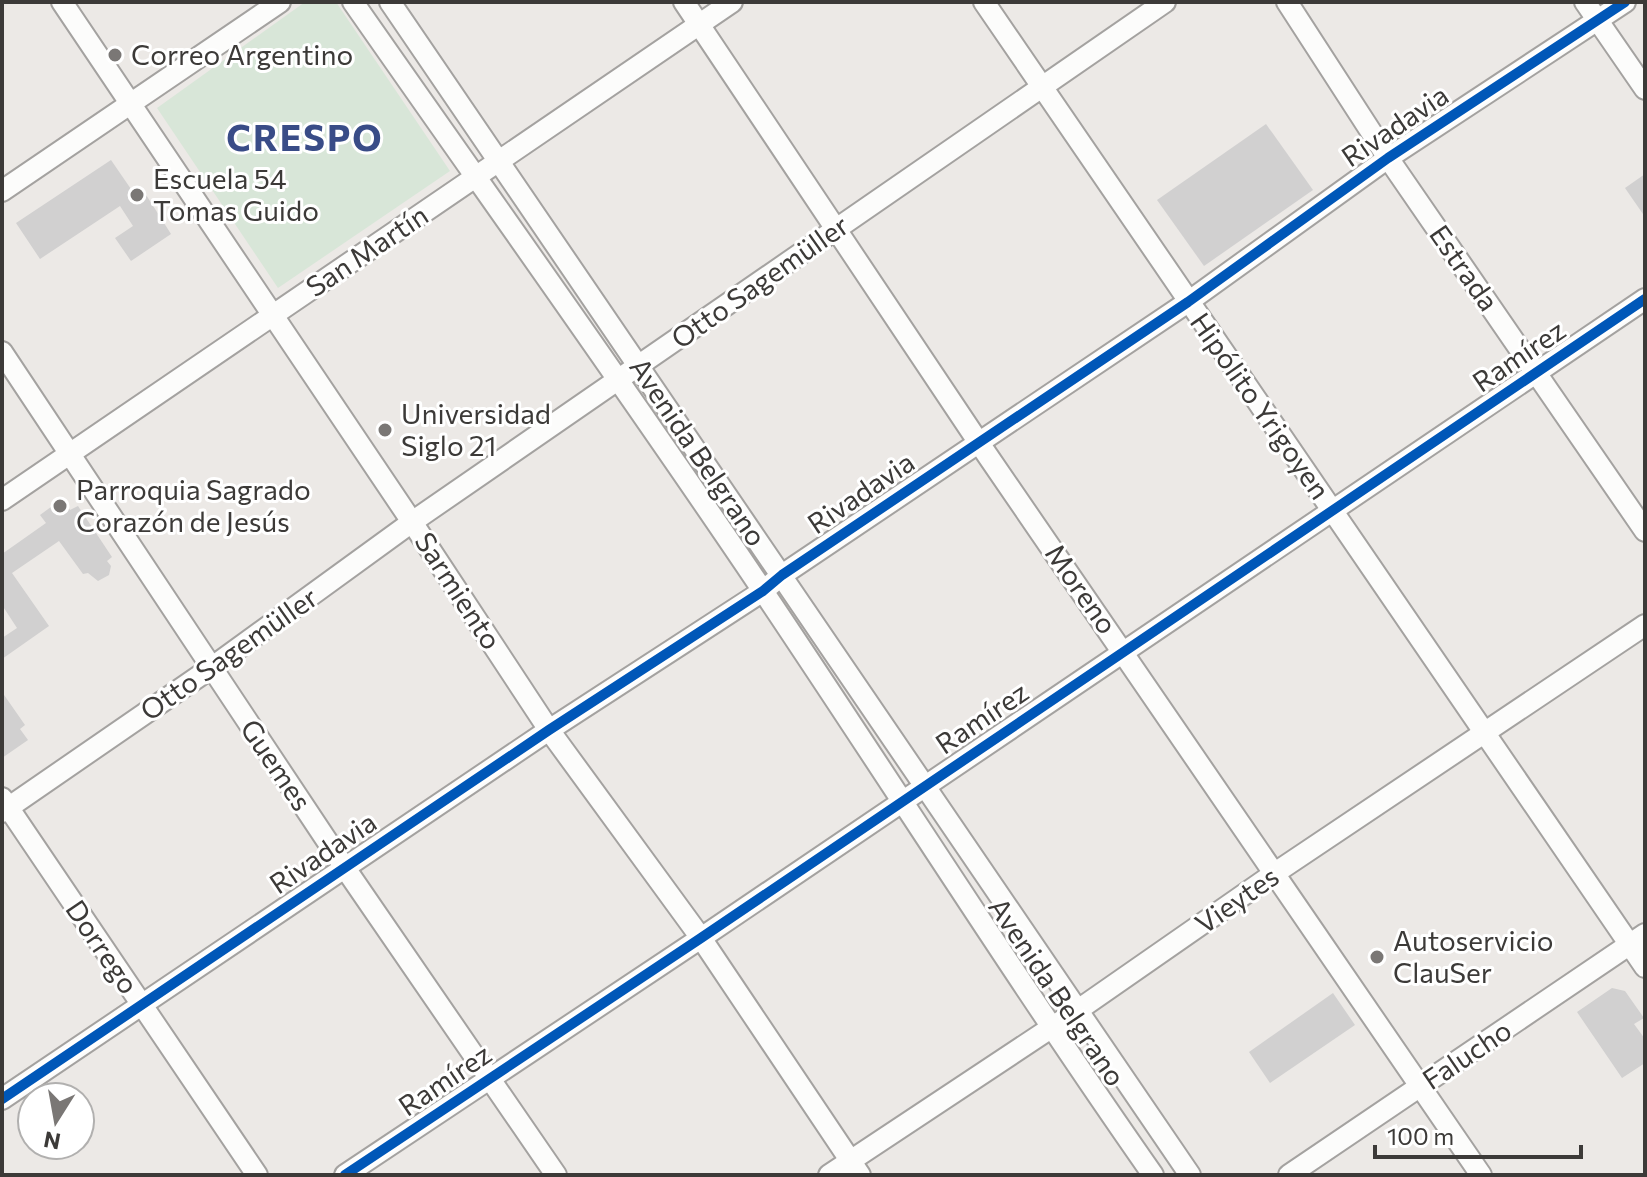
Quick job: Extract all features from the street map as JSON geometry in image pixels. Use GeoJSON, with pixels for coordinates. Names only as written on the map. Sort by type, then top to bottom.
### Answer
{"type":"FeatureCollection","features":[{"type":"Feature","properties":{"kind":"street","name":"Sarmiento"},"geometry":{"type":"LineString","coordinates":[[62,2],[549,730],[701,938],[855,1168]]}},
{"type":"Feature","properties":{"kind":"street"},"geometry":{"type":"LineString","coordinates":[[2,191],[280,2]]}},
{"type":"Feature","properties":{"kind":"street","name":"Avenida Belgrano"},"geometry":{"type":"LineString","coordinates":[[353,2],[619,379],[763,591],[1050,1029],[1153,1175]]}},
{"type":"Feature","properties":{"kind":"street","name":"Avenida Belgrano"},"geometry":{"type":"LineString","coordinates":[[390,2],[1190,1175]]}},
{"type":"Feature","properties":{"kind":"street","name":"Moreno"},"geometry":{"type":"LineString","coordinates":[[684,2],[979,443],[1481,1175]]}},
{"type":"Feature","properties":{"kind":"street","name":"San Martín"},"geometry":{"type":"LineString","coordinates":[[2,500],[732,2]]}},
{"type":"Feature","properties":{"kind":"street","name":"Hipólito Yrigoyen"},"geometry":{"type":"LineString","coordinates":[[984,2],[1485,734],[1637,940],[1645,967]]}},
{"type":"Feature","properties":{"kind":"street","name":"Otto Sagemüller"},"geometry":{"type":"LineString","coordinates":[[4,806],[211,668],[412,522],[1165,2]]}},
{"type":"Feature","properties":{"kind":"street","name":"Estrada"},"geometry":{"type":"LineString","coordinates":[[1287,2],[1388,158],[1645,531]]}},
{"type":"Feature","properties":{"kind":"street","name":"Rivadavia"},"geometry":{"type":"LineString","coordinates":[[2,1099],[549,730],[763,591],[782,575],[1188,302],[1591,11],[1625,2]]}},
{"type":"Feature","properties":{"kind":"street"},"geometry":{"type":"LineString","coordinates":[[1591,11],[1645,89]]}},
{"type":"Feature","properties":{"kind":"street","name":"Ramírez"},"geometry":{"type":"LineString","coordinates":[[345,1175],[1645,299]]}},
{"type":"Feature","properties":{"kind":"street","name":"Guemes"},"geometry":{"type":"LineString","coordinates":[[2,352],[345,868],[556,1175]]}},
{"type":"Feature","properties":{"kind":"street","name":"Vieytes"},"geometry":{"type":"LineString","coordinates":[[829,1175],[855,1168],[1275,873],[1645,625]]}},
{"type":"Feature","properties":{"kind":"street","name":"Dorrego"},"geometry":{"type":"LineString","coordinates":[[4,806],[257,1175]]}},
{"type":"Feature","properties":{"kind":"street","name":"Falucho"},"geometry":{"type":"LineString","coordinates":[[1289,1175],[1637,940]]}},
{"type":"Feature","properties":{"kind":"green space"},"geometry":{"type":"Polygon","coordinates":[[[305,2],[336,2],[450,171],[278,288],[157,108],[305,2]]]}},
{"type":"Feature","properties":{"kind":"building"},"geometry":{"type":"Polygon","coordinates":[[[1266,124],[1313,190],[1204,266],[1157,200],[1266,124]]]}},
{"type":"Feature","properties":{"kind":"building"},"geometry":{"type":"Polygon","coordinates":[[[111,160],[133,192],[141,187],[171,234],[131,261],[115,238],[133,226],[120,206],[40,259],[16,223],[111,160]]]}},
{"type":"Feature","properties":{"kind":"building"},"geometry":{"type":"Polygon","coordinates":[[[1645,174],[1645,217],[1625,188],[1645,174]]]}},
{"type":"Feature","properties":{"kind":"building"},"geometry":{"type":"Polygon","coordinates":[[[65,502],[70,510],[78,506],[112,557],[107,561],[111,566],[109,575],[98,581],[88,573],[83,574],[59,541],[12,573],[49,626],[2,659],[2,638],[17,628],[2,605],[2,554],[46,523],[40,515],[55,504],[65,502]]]}},
{"type":"Feature","properties":{"kind":"building"},"geometry":{"type":"Polygon","coordinates":[[[2,692],[25,725],[20,729],[28,740],[2,758],[2,692]]]}},
{"type":"Feature","properties":{"kind":"building"},"geometry":{"type":"Polygon","coordinates":[[[1612,988],[1625,991],[1644,1018],[1634,1024],[1645,1039],[1645,1063],[1622,1078],[1577,1012],[1612,988]]]}},
{"type":"Feature","properties":{"kind":"building"},"geometry":{"type":"Polygon","coordinates":[[[1333,993],[1355,1025],[1270,1083],[1249,1052],[1333,993]]]}},
{"type":"Feature","properties":{"kind":"cycle path"},"geometry":{"type":"LineString","coordinates":[[2,1099],[549,730],[763,591],[782,575],[1188,302],[1388,158],[1625,2]]}},
{"type":"Feature","properties":{"kind":"cycle path"},"geometry":{"type":"LineString","coordinates":[[345,1175],[1645,299]]}},
{"type":"Feature","properties":{"kind":"place","name":"Correo Argentino"},"geometry":{"type":"Point","coordinates":[115,55]}},
{"type":"Feature","properties":{"kind":"place","name":"Escuela 54 Tomas Guido"},"geometry":{"type":"Point","coordinates":[137,195]}},
{"type":"Feature","properties":{"kind":"place","name":"Universidad Siglo 21"},"geometry":{"type":"Point","coordinates":[385,430]}},
{"type":"Feature","properties":{"kind":"place","name":"Parroquia Sagrado Corazón de Jesús"},"geometry":{"type":"Point","coordinates":[60,506]}},
{"type":"Feature","properties":{"kind":"place","name":"Autoservicio ClauSer"},"geometry":{"type":"Point","coordinates":[1377,957]}},
{"type":"Feature","properties":{"kind":"district","name":"CRESPO"},"geometry":{"type":"Point","coordinates":[305,138]}}]}
